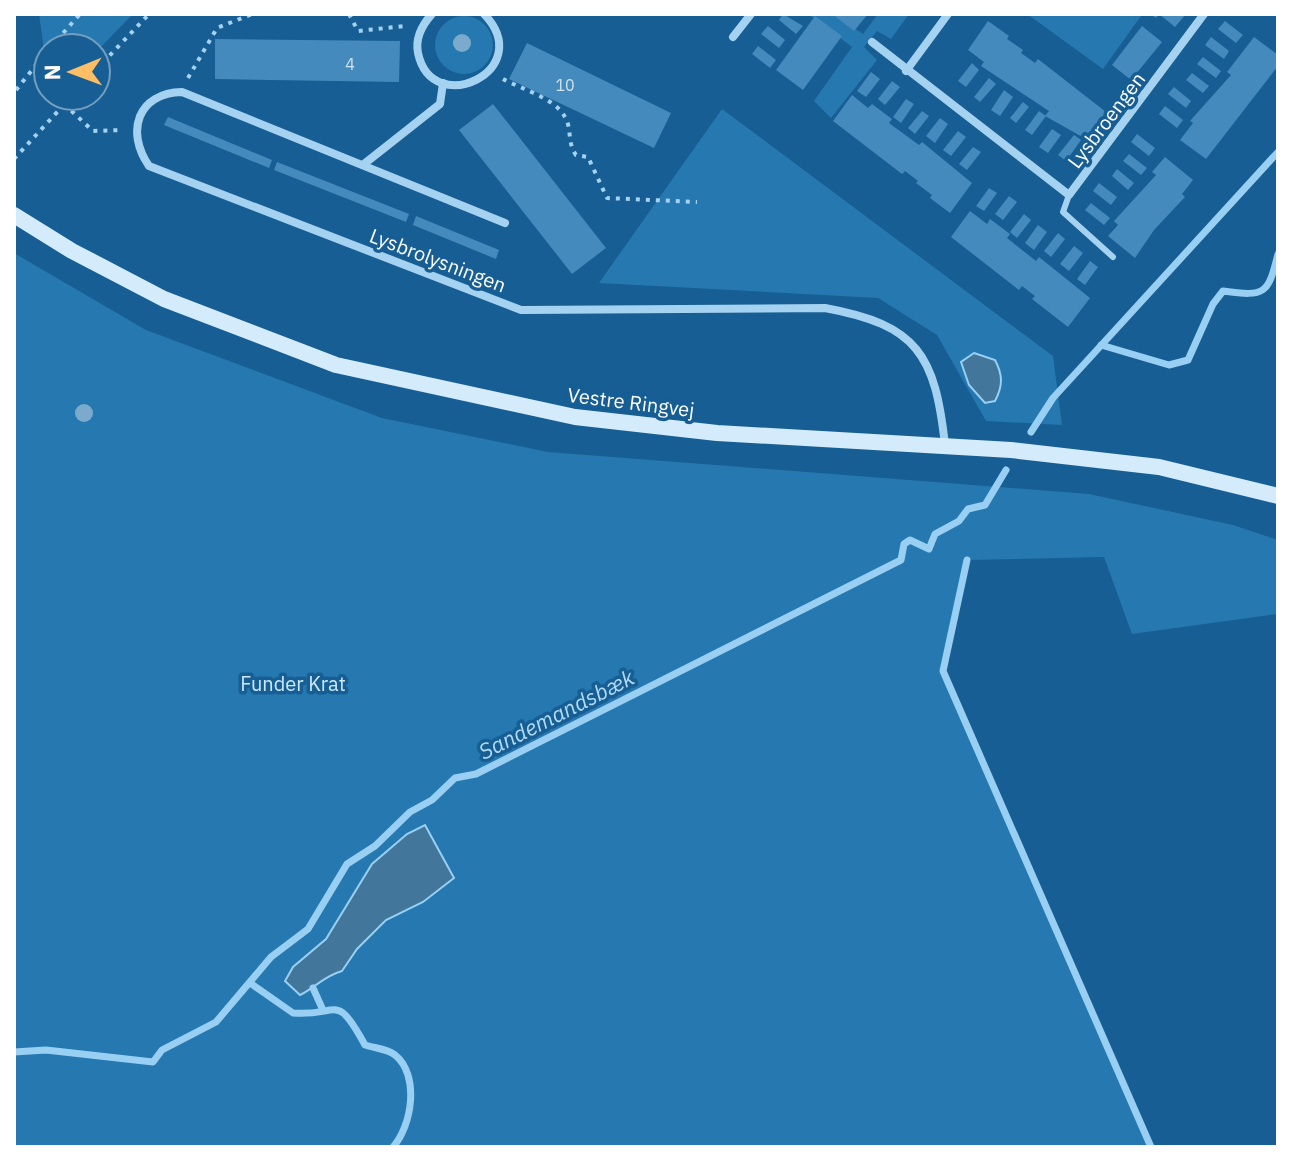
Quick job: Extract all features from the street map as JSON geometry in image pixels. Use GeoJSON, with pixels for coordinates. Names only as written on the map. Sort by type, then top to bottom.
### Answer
{"type":"FeatureCollection","features":[{"type":"Feature","properties":{"kind":"main road","name":"Vestre Ringvej"},"geometry":{"type":"LineString","coordinates":[[14,215],[72,251],[164,299],[336,365],[575,417],[717,433],[945,446],[1159,467],[1278,496]]}},
{"type":"Feature","properties":{"kind":"street"},"geometry":{"type":"LineString","coordinates":[[432,14],[422,26],[417,47],[420,59],[433,77],[443,83],[466,85],[489,72],[498,55],[497,32],[484,14]]}},
{"type":"Feature","properties":{"kind":"street"},"geometry":{"type":"LineString","coordinates":[[733,37],[751,14]]}},
{"type":"Feature","properties":{"kind":"street"},"geometry":{"type":"LineString","coordinates":[[906,71],[948,14]]}},
{"type":"Feature","properties":{"kind":"street","name":"Lysbroengen"},"geometry":{"type":"LineString","coordinates":[[872,42],[1069,195],[1204,14]]}},
{"type":"Feature","properties":{"kind":"street"},"geometry":{"type":"LineString","coordinates":[[364,164],[440,104],[443,83]]}},
{"type":"Feature","properties":{"kind":"street"},"geometry":{"type":"LineString","coordinates":[[135,129],[146,106],[164,92],[182,92],[505,223]]}},
{"type":"Feature","properties":{"kind":"street","name":"Lysbrolysningen"},"geometry":{"type":"LineString","coordinates":[[135,129],[138,149],[149,166],[521,310],[825,308],[864,315],[898,330],[925,358],[939,395],[945,446]]}},
{"type":"Feature","properties":{"kind":"lane"},"geometry":{"type":"LineString","coordinates":[[1069,195],[1063,212],[1113,257]]}},
{"type":"Feature","properties":{"kind":"path"},"geometry":{"type":"LineString","coordinates":[[64,32],[80,14]]}},
{"type":"Feature","properties":{"kind":"path"},"geometry":{"type":"LineString","coordinates":[[112,53],[149,14]]}},
{"type":"Feature","properties":{"kind":"path"},"geometry":{"type":"LineString","coordinates":[[182,92],[192,67],[217,28],[252,14]]}},
{"type":"Feature","properties":{"kind":"path"},"geometry":{"type":"LineString","coordinates":[[349,14],[358,31],[422,26]]}},
{"type":"Feature","properties":{"kind":"path"},"geometry":{"type":"LineString","coordinates":[[16,90],[32,70]]}},
{"type":"Feature","properties":{"kind":"path"},"geometry":{"type":"LineString","coordinates":[[489,72],[556,106],[567,119],[570,146],[576,155],[588,157],[607,198],[697,202]]}},
{"type":"Feature","properties":{"kind":"path"},"geometry":{"type":"LineString","coordinates":[[14,159],[57,112]]}},
{"type":"Feature","properties":{"kind":"path"},"geometry":{"type":"LineString","coordinates":[[73,112],[93,131],[135,129]]}},
{"type":"Feature","properties":{"kind":"green space"},"geometry":{"type":"Polygon","coordinates":[[[39,14],[133,14],[112,36],[112,32],[42,32],[39,14]]]}},
{"type":"Feature","properties":{"kind":"green space"},"geometry":{"type":"Polygon","coordinates":[[[808,14],[834,14],[863,34],[878,14],[909,14],[891,39],[877,31],[864,47],[877,60],[831,118],[814,101],[852,47],[808,14]]]}},
{"type":"Feature","properties":{"kind":"green space"},"geometry":{"type":"Polygon","coordinates":[[[1027,14],[1139,14],[1141,16],[1103,69],[1027,14]]]}},
{"type":"Feature","properties":{"kind":"green space"},"geometry":{"type":"Polygon","coordinates":[[[464,16],[484,25],[493,45],[484,65],[464,74],[444,65],[435,45],[444,25],[464,16]]]}},
{"type":"Feature","properties":{"kind":"green space"},"geometry":{"type":"Polygon","coordinates":[[[722,109],[1053,356],[1062,425],[986,421],[937,335],[878,298],[599,283],[722,109]]]}},
{"type":"Feature","properties":{"kind":"green space","name":"Funder Krat"},"geometry":{"type":"Polygon","coordinates":[[[14,253],[146,330],[382,418],[548,452],[1089,494],[1233,525],[1278,540],[1278,614],[1132,634],[1104,557],[967,560],[943,670],[1151,1147],[14,1147],[14,253]]]}},
{"type":"Feature","properties":{"kind":"shaded area"},"geometry":{"type":"Polygon","coordinates":[[[974,353],[995,360],[998,365],[1001,380],[995,401],[985,403],[969,385],[961,362],[974,353]]]}},
{"type":"Feature","properties":{"kind":"shaded area"},"geometry":{"type":"Polygon","coordinates":[[[425,825],[454,878],[423,902],[386,920],[357,949],[342,971],[300,995],[285,981],[293,967],[326,939],[372,864],[407,834],[425,825]]]}},
{"type":"Feature","properties":{"kind":"building"},"geometry":{"type":"Polygon","coordinates":[[[783,14],[803,26],[796,34],[779,20],[783,14]]]}},
{"type":"Feature","properties":{"kind":"building"},"geometry":{"type":"Polygon","coordinates":[[[832,14],[868,14],[854,31],[832,14]]]}},
{"type":"Feature","properties":{"kind":"building"},"geometry":{"type":"Polygon","coordinates":[[[1159,14],[1186,14],[1175,27],[1159,14]]]}},
{"type":"Feature","properties":{"kind":"building"},"geometry":{"type":"Polygon","coordinates":[[[815,16],[842,36],[803,90],[776,70],[815,16]]]}},
{"type":"Feature","properties":{"kind":"building"},"geometry":{"type":"Polygon","coordinates":[[[988,21],[1009,36],[1007,39],[1023,50],[1021,53],[1035,63],[1038,59],[1106,112],[1086,139],[1045,116],[1049,111],[981,66],[984,62],[968,50],[988,21]]]}},
{"type":"Feature","properties":{"kind":"building"},"geometry":{"type":"Polygon","coordinates":[[[1225,21],[1243,35],[1236,43],[1218,29],[1225,21]]]}},
{"type":"Feature","properties":{"kind":"building"},"geometry":{"type":"Polygon","coordinates":[[[768,26],[785,40],[779,48],[761,34],[768,26]]]}},
{"type":"Feature","properties":{"kind":"building"},"geometry":{"type":"Polygon","coordinates":[[[1142,26],[1162,42],[1131,80],[1112,65],[1142,26]]]}},
{"type":"Feature","properties":{"kind":"building"},"geometry":{"type":"Polygon","coordinates":[[[1211,37],[1229,51],[1224,59],[1205,45],[1211,37]]]}},
{"type":"Feature","properties":{"kind":"building"},"geometry":{"type":"Polygon","coordinates":[[[1254,37],[1278,55],[1278,66],[1206,159],[1180,140],[1193,123],[1190,121],[1231,75],[1227,72],[1254,37]]]}},
{"type":"Feature","properties":{"kind":"building"},"geometry":{"type":"Polygon","coordinates":[[[215,39],[400,41],[399,82],[215,79],[215,39]]]}},
{"type":"Feature","properties":{"kind":"building"},"geometry":{"type":"Polygon","coordinates":[[[527,43],[671,113],[654,148],[509,79],[527,43]]]}},
{"type":"Feature","properties":{"kind":"building"},"geometry":{"type":"Polygon","coordinates":[[[758,46],[776,60],[770,68],[752,54],[758,46]]]}},
{"type":"Feature","properties":{"kind":"building"},"geometry":{"type":"Polygon","coordinates":[[[1203,57],[1221,71],[1216,78],[1197,64],[1203,57]]]}},
{"type":"Feature","properties":{"kind":"building"},"geometry":{"type":"Polygon","coordinates":[[[972,63],[979,70],[966,87],[958,81],[972,63]]]}},
{"type":"Feature","properties":{"kind":"building"},"geometry":{"type":"Polygon","coordinates":[[[871,72],[880,79],[866,97],[857,91],[871,72]]]}},
{"type":"Feature","properties":{"kind":"building"},"geometry":{"type":"Polygon","coordinates":[[[1192,73],[1209,86],[1203,93],[1186,80],[1192,73]]]}},
{"type":"Feature","properties":{"kind":"building"},"geometry":{"type":"Polygon","coordinates":[[[989,78],[996,84],[980,102],[974,97],[989,78]]]}},
{"type":"Feature","properties":{"kind":"building"},"geometry":{"type":"Polygon","coordinates":[[[892,81],[900,87],[885,105],[878,99],[892,81]]]}},
{"type":"Feature","properties":{"kind":"building"},"geometry":{"type":"Polygon","coordinates":[[[1174,87],[1191,101],[1186,108],[1168,94],[1174,87]]]}},
{"type":"Feature","properties":{"kind":"building"},"geometry":{"type":"Polygon","coordinates":[[[1004,90],[1013,97],[1000,116],[991,110],[1004,90]]]}},
{"type":"Feature","properties":{"kind":"building"},"geometry":{"type":"Polygon","coordinates":[[[852,95],[868,108],[872,104],[892,119],[889,123],[919,145],[922,142],[972,183],[950,213],[930,198],[932,195],[916,183],[918,181],[905,171],[902,174],[833,121],[852,95]]]}},
{"type":"Feature","properties":{"kind":"building"},"geometry":{"type":"Polygon","coordinates":[[[906,99],[914,104],[901,123],[893,117],[906,99]]]}},
{"type":"Feature","properties":{"kind":"building"},"geometry":{"type":"Polygon","coordinates":[[[1023,102],[1029,107],[1016,123],[1010,118],[1023,102]]]}},
{"type":"Feature","properties":{"kind":"building"},"geometry":{"type":"Polygon","coordinates":[[[493,104],[606,248],[572,274],[459,130],[493,104]]]}},
{"type":"Feature","properties":{"kind":"building"},"geometry":{"type":"Polygon","coordinates":[[[1165,106],[1183,120],[1177,128],[1159,114],[1165,106]]]}},
{"type":"Feature","properties":{"kind":"building"},"geometry":{"type":"Polygon","coordinates":[[[922,111],[929,116],[915,134],[908,128],[922,111]]]}},
{"type":"Feature","properties":{"kind":"building"},"geometry":{"type":"Polygon","coordinates":[[[1039,111],[1046,116],[1032,135],[1025,130],[1039,111]]]}},
{"type":"Feature","properties":{"kind":"building"},"geometry":{"type":"Polygon","coordinates":[[[168,117],[272,160],[269,168],[164,125],[168,117]]]}},
{"type":"Feature","properties":{"kind":"building"},"geometry":{"type":"Polygon","coordinates":[[[940,118],[948,124],[935,143],[926,136],[940,118]]]}},
{"type":"Feature","properties":{"kind":"building"},"geometry":{"type":"Polygon","coordinates":[[[1052,129],[1061,135],[1048,153],[1039,147],[1052,129]]]}},
{"type":"Feature","properties":{"kind":"building"},"geometry":{"type":"Polygon","coordinates":[[[958,131],[966,137],[951,156],[943,150],[958,131]]]}},
{"type":"Feature","properties":{"kind":"building"},"geometry":{"type":"Polygon","coordinates":[[[1137,134],[1155,148],[1149,156],[1131,142],[1137,134]]]}},
{"type":"Feature","properties":{"kind":"building"},"geometry":{"type":"Polygon","coordinates":[[[1074,135],[1081,140],[1066,161],[1058,155],[1074,135]]]}},
{"type":"Feature","properties":{"kind":"building"},"geometry":{"type":"Polygon","coordinates":[[[973,147],[981,152],[967,170],[959,164],[973,147]]]}},
{"type":"Feature","properties":{"kind":"building"},"geometry":{"type":"Polygon","coordinates":[[[1129,154],[1147,168],[1141,175],[1123,161],[1129,154]]]}},
{"type":"Feature","properties":{"kind":"building"},"geometry":{"type":"Polygon","coordinates":[[[1165,157],[1193,180],[1182,194],[1185,197],[1154,230],[1135,258],[1108,236],[1118,225],[1114,221],[1156,175],[1152,172],[1165,157]]]}},
{"type":"Feature","properties":{"kind":"building"},"geometry":{"type":"Polygon","coordinates":[[[277,162],[409,214],[406,222],[274,170],[277,162]]]}},
{"type":"Feature","properties":{"kind":"building"},"geometry":{"type":"Polygon","coordinates":[[[1117,169],[1134,183],[1128,190],[1112,176],[1117,169]]]}},
{"type":"Feature","properties":{"kind":"building"},"geometry":{"type":"Polygon","coordinates":[[[1099,183],[1117,197],[1111,205],[1093,191],[1099,183]]]}},
{"type":"Feature","properties":{"kind":"building"},"geometry":{"type":"Polygon","coordinates":[[[989,188],[997,193],[984,211],[976,206],[989,188]]]}},
{"type":"Feature","properties":{"kind":"building"},"geometry":{"type":"Polygon","coordinates":[[[1009,196],[1017,202],[1003,220],[995,214],[1009,196]]]}},
{"type":"Feature","properties":{"kind":"building"},"geometry":{"type":"Polygon","coordinates":[[[1091,203],[1110,218],[1104,225],[1085,210],[1091,203]]]}},
{"type":"Feature","properties":{"kind":"building"},"geometry":{"type":"Polygon","coordinates":[[[970,211],[987,224],[990,219],[1010,234],[1007,238],[1036,261],[1039,257],[1090,298],[1068,327],[1032,299],[1035,296],[1022,286],[1019,290],[951,237],[970,211]]]}},
{"type":"Feature","properties":{"kind":"building"},"geometry":{"type":"Polygon","coordinates":[[[1024,214],[1031,220],[1017,238],[1010,232],[1024,214]]]}},
{"type":"Feature","properties":{"kind":"building"},"geometry":{"type":"Polygon","coordinates":[[[416,216],[499,250],[496,259],[413,225],[416,216]]]}},
{"type":"Feature","properties":{"kind":"building"},"geometry":{"type":"Polygon","coordinates":[[[1038,225],[1047,232],[1034,250],[1025,243],[1038,225]]]}},
{"type":"Feature","properties":{"kind":"building"},"geometry":{"type":"Polygon","coordinates":[[[1058,233],[1065,239],[1051,257],[1044,251],[1058,233]]]}},
{"type":"Feature","properties":{"kind":"building"},"geometry":{"type":"Polygon","coordinates":[[[1074,246],[1083,253],[1069,271],[1060,264],[1074,246]]]}},
{"type":"Feature","properties":{"kind":"building"},"geometry":{"type":"Polygon","coordinates":[[[1090,261],[1098,267],[1085,285],[1077,279],[1090,261]]]}},
{"type":"Feature","properties":{"kind":"waterway"},"geometry":{"type":"LineString","coordinates":[[1031,432],[1053,398],[1278,152]]}},
{"type":"Feature","properties":{"kind":"waterway"},"geometry":{"type":"LineString","coordinates":[[1101,345],[1169,365],[1188,360],[1213,304],[1223,291],[1248,293],[1263,290],[1271,278],[1278,254]]}},
{"type":"Feature","properties":{"kind":"waterway","name":"Sandemandsbæk"},"geometry":{"type":"LineString","coordinates":[[14,1052],[46,1050],[153,1062],[162,1050],[216,1022],[271,957],[308,929],[347,864],[375,846],[410,812],[432,800],[455,778],[476,774],[901,560],[904,544],[910,540],[929,549],[935,534],[959,521],[968,509],[985,505],[1006,470]]}},
{"type":"Feature","properties":{"kind":"waterway"},"geometry":{"type":"LineString","coordinates":[[967,560],[943,671],[1151,1147]]}},
{"type":"Feature","properties":{"kind":"waterway"},"geometry":{"type":"LineString","coordinates":[[250,983],[293,1013],[341,1012],[348,1017],[365,1045],[392,1053],[403,1064],[410,1087],[409,1114],[393,1147]]}},
{"type":"Feature","properties":{"kind":"waterway"},"geometry":{"type":"LineString","coordinates":[[313,988],[322,1008]]}}]}
